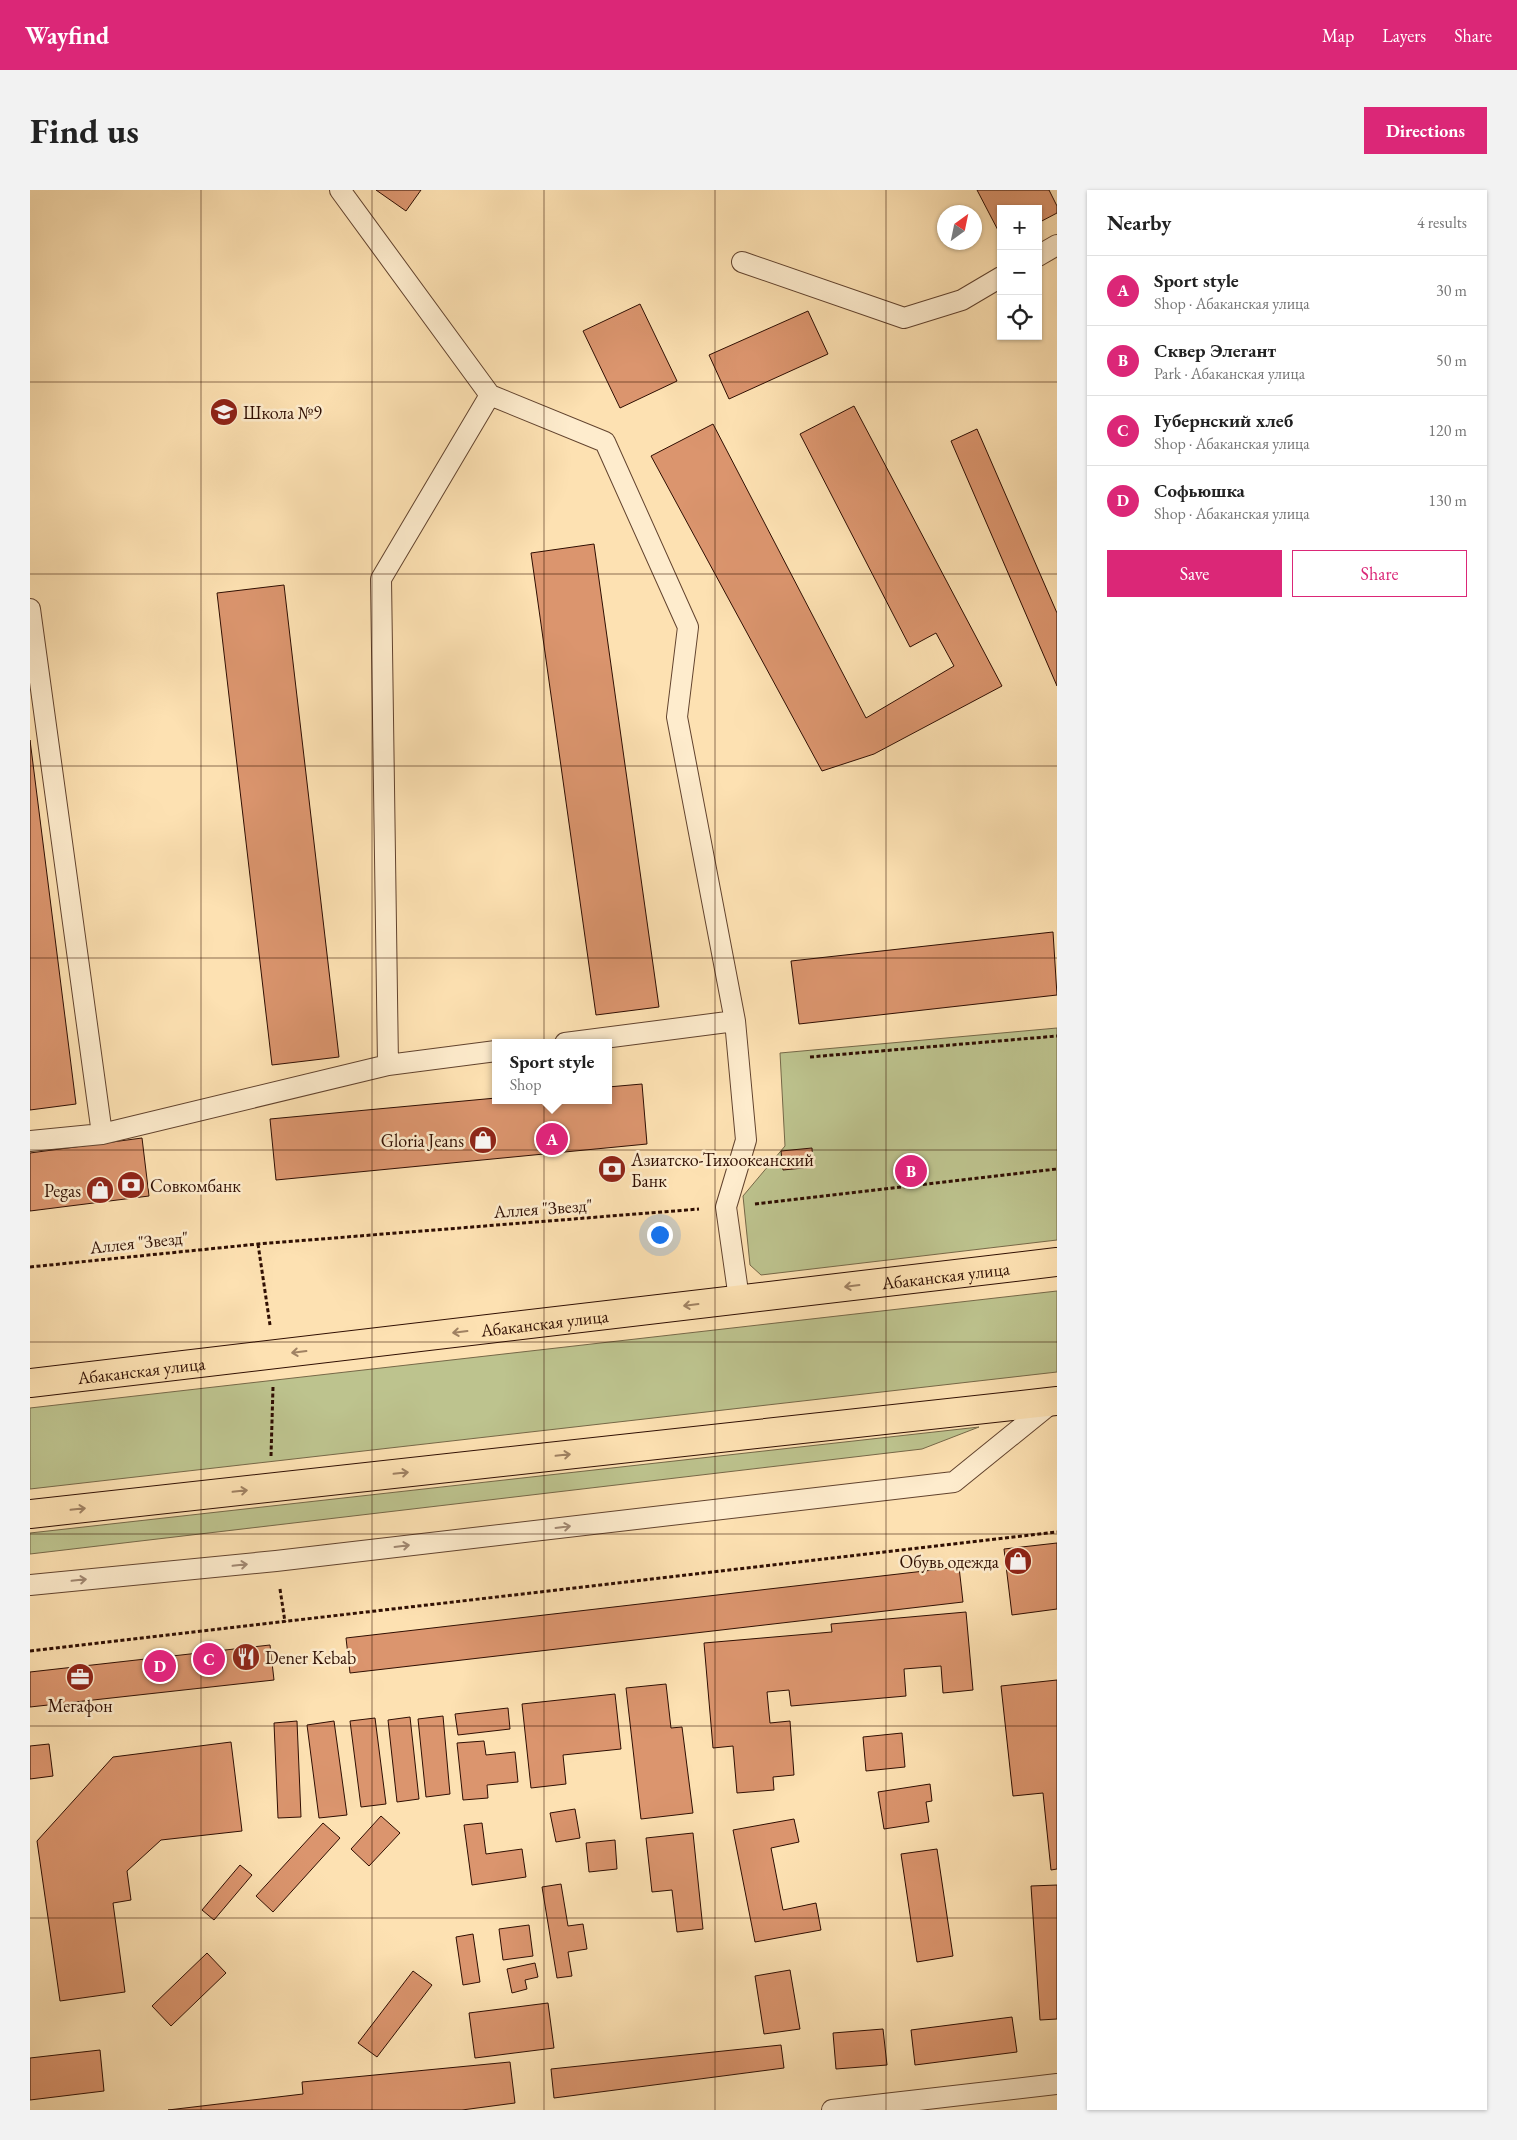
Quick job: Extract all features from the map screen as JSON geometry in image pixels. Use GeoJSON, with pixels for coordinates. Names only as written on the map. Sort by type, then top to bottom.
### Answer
{"type":"FeatureCollection","features":[{"type":"Feature","properties":{"kind":"main road","name":"Абаканская улица"},"geometry":{"type":"LineString","coordinates":[[30,1383],[1057,1262]]}},
{"type":"Feature","properties":{"kind":"main road"},"geometry":{"type":"LineString","coordinates":[[30,1514],[1056,1401]]}},
{"type":"Feature","properties":{"kind":"lane"},"geometry":{"type":"LineString","coordinates":[[340,190],[490,395],[605,442],[688,627],[677,717],[735,1021],[746,1140],[726,1207],[739,1299]]}},
{"type":"Feature","properties":{"kind":"lane"},"geometry":{"type":"LineString","coordinates":[[1042,254],[1057,245]]}},
{"type":"Feature","properties":{"kind":"lane"},"geometry":{"type":"LineString","coordinates":[[742,262],[904,318],[962,300],[997,279]]}},
{"type":"Feature","properties":{"kind":"lane"},"geometry":{"type":"LineString","coordinates":[[388,1065],[381,579],[490,395]]}},
{"type":"Feature","properties":{"kind":"lane"},"geometry":{"type":"LineString","coordinates":[[30,609],[102,1134]]}},
{"type":"Feature","properties":{"kind":"lane"},"geometry":{"type":"LineString","coordinates":[[595,1039],[735,1021]]}},
{"type":"Feature","properties":{"kind":"lane"},"geometry":{"type":"LineString","coordinates":[[30,1141],[102,1134],[388,1065],[492,1052]]}},
{"type":"Feature","properties":{"kind":"lane"},"geometry":{"type":"LineString","coordinates":[[30,1585],[276,1561],[954,1482],[1056,1401]]}},
{"type":"Feature","properties":{"kind":"lane"},"geometry":{"type":"LineString","coordinates":[[832,2110],[1057,2084]]}},
{"type":"Feature","properties":{"kind":"path"},"geometry":{"type":"LineString","coordinates":[[810,1057],[1057,1036]]}},
{"type":"Feature","properties":{"kind":"path","name":"Аллея \"Звезд\""},"geometry":{"type":"LineString","coordinates":[[30,1267],[258,1244],[726,1207],[1057,1169]]}},
{"type":"Feature","properties":{"kind":"path"},"geometry":{"type":"LineString","coordinates":[[258,1244],[270,1326]]}},
{"type":"Feature","properties":{"kind":"path"},"geometry":{"type":"LineString","coordinates":[[270,1456],[273,1386]]}},
{"type":"Feature","properties":{"kind":"path"},"geometry":{"type":"LineString","coordinates":[[30,1651],[1057,1532]]}},
{"type":"Feature","properties":{"kind":"green space"},"geometry":{"type":"Polygon","coordinates":[[[1057,1028],[1057,1240],[761,1275],[750,1265],[743,1196],[785,1146],[780,1053],[1057,1028]]]}},
{"type":"Feature","properties":{"kind":"green space"},"geometry":{"type":"Polygon","coordinates":[[[1057,1291],[1057,1372],[30,1489],[30,1408],[1057,1291]]]}},
{"type":"Feature","properties":{"kind":"green space"},"geometry":{"type":"Polygon","coordinates":[[[979,1427],[922,1449],[30,1554],[30,1533],[979,1427]]]}},
{"type":"Feature","properties":{"kind":"building"},"geometry":{"type":"Polygon","coordinates":[[[376,190],[421,190],[406,211],[376,190]]]}},
{"type":"Feature","properties":{"kind":"building"},"geometry":{"type":"Polygon","coordinates":[[[977,190],[1049,190],[1057,206],[1057,213],[1042,221],[1042,205],[997,205],[997,228],[977,190]]]}},
{"type":"Feature","properties":{"kind":"building"},"geometry":{"type":"Polygon","coordinates":[[[640,304],[677,381],[620,408],[583,331],[640,304]]]}},
{"type":"Feature","properties":{"kind":"building"},"geometry":{"type":"Polygon","coordinates":[[[808,311],[828,354],[729,399],[709,355],[808,311]]]}},
{"type":"Feature","properties":{"kind":"building"},"geometry":{"type":"Polygon","coordinates":[[[854,406],[1002,686],[874,754],[822,771],[651,456],[713,424],[866,718],[954,666],[936,633],[910,647],[800,434],[854,406]]]}},
{"type":"Feature","properties":{"kind":"building"},"geometry":{"type":"Polygon","coordinates":[[[977,429],[1057,613],[1057,686],[951,441],[977,429]]]}},
{"type":"Feature","properties":{"kind":"building"},"geometry":{"type":"Polygon","coordinates":[[[594,544],[659,1007],[596,1015],[531,553],[594,544]]]}},
{"type":"Feature","properties":{"kind":"building"},"geometry":{"type":"Polygon","coordinates":[[[284,585],[339,1057],[272,1065],[217,593],[284,585]]]}},
{"type":"Feature","properties":{"kind":"building"},"geometry":{"type":"Polygon","coordinates":[[[30,740],[76,1104],[30,1110],[30,740]]]}},
{"type":"Feature","properties":{"kind":"building"},"geometry":{"type":"Polygon","coordinates":[[[1053,932],[1057,995],[799,1024],[791,961],[1053,932]]]}},
{"type":"Feature","properties":{"kind":"building"},"geometry":{"type":"Polygon","coordinates":[[[642,1084],[647,1144],[276,1180],[270,1119],[492,1098],[492,1104],[612,1104],[612,1087],[642,1084]]]}},
{"type":"Feature","properties":{"kind":"building"},"geometry":{"type":"Polygon","coordinates":[[[142,1138],[149,1196],[30,1211],[30,1153],[142,1138]]]}},
{"type":"Feature","properties":{"kind":"building"},"geometry":{"type":"Polygon","coordinates":[[[812,1148],[813,1167],[783,1170],[781,1151],[812,1148]]]}},
{"type":"Feature","properties":{"kind":"building"},"geometry":{"type":"Polygon","coordinates":[[[1057,1543],[1057,1609],[1012,1615],[1004,1549],[1057,1543]]]}},
{"type":"Feature","properties":{"kind":"building"},"geometry":{"type":"Polygon","coordinates":[[[959,1567],[963,1602],[350,1673],[346,1638],[959,1567]]]}},
{"type":"Feature","properties":{"kind":"building"},"geometry":{"type":"Polygon","coordinates":[[[966,1612],[973,1690],[943,1693],[941,1666],[904,1669],[906,1696],[791,1706],[789,1690],[767,1692],[770,1723],[790,1721],[794,1775],[773,1777],[774,1790],[737,1793],[733,1746],[713,1748],[704,1643],[832,1632],[831,1624],[966,1612]]]}},
{"type":"Feature","properties":{"kind":"building"},"geometry":{"type":"Polygon","coordinates":[[[270,1645],[274,1680],[30,1707],[30,1672],[270,1645]]]}},
{"type":"Feature","properties":{"kind":"building"},"geometry":{"type":"Polygon","coordinates":[[[1057,1680],[1057,1869],[1051,1870],[1043,1793],[1013,1796],[1001,1686],[1057,1680]]]}},
{"type":"Feature","properties":{"kind":"building"},"geometry":{"type":"Polygon","coordinates":[[[666,1684],[671,1728],[682,1727],[693,1813],[641,1819],[626,1688],[666,1684]]]}},
{"type":"Feature","properties":{"kind":"building"},"geometry":{"type":"Polygon","coordinates":[[[615,1694],[621,1749],[563,1755],[566,1784],[531,1788],[522,1704],[615,1694]]]}},
{"type":"Feature","properties":{"kind":"building"},"geometry":{"type":"Polygon","coordinates":[[[508,1708],[510,1729],[458,1735],[455,1714],[508,1708]]]}},
{"type":"Feature","properties":{"kind":"building"},"geometry":{"type":"Polygon","coordinates":[[[443,1716],[450,1794],[426,1797],[418,1719],[443,1716]]]}},
{"type":"Feature","properties":{"kind":"building"},"geometry":{"type":"Polygon","coordinates":[[[410,1717],[419,1799],[397,1802],[388,1720],[410,1717]]]}},
{"type":"Feature","properties":{"kind":"building"},"geometry":{"type":"Polygon","coordinates":[[[375,1718],[386,1804],[361,1807],[350,1721],[375,1718]]]}},
{"type":"Feature","properties":{"kind":"building"},"geometry":{"type":"Polygon","coordinates":[[[297,1721],[301,1817],[278,1818],[274,1723],[297,1721]]]}},
{"type":"Feature","properties":{"kind":"building"},"geometry":{"type":"Polygon","coordinates":[[[334,1721],[347,1815],[319,1818],[307,1725],[334,1721]]]}},
{"type":"Feature","properties":{"kind":"building"},"geometry":{"type":"Polygon","coordinates":[[[902,1733],[905,1767],[866,1771],[863,1737],[902,1733]]]}},
{"type":"Feature","properties":{"kind":"building"},"geometry":{"type":"Polygon","coordinates":[[[484,1741],[486,1755],[515,1752],[518,1782],[487,1785],[488,1798],[463,1800],[457,1743],[484,1741]]]}},
{"type":"Feature","properties":{"kind":"building"},"geometry":{"type":"Polygon","coordinates":[[[231,1742],[242,1831],[161,1840],[127,1871],[131,1900],[113,1903],[125,1992],[60,2001],[37,1841],[113,1757],[231,1742]]]}},
{"type":"Feature","properties":{"kind":"building"},"geometry":{"type":"Polygon","coordinates":[[[49,1744],[53,1776],[30,1779],[30,1746],[49,1744]]]}},
{"type":"Feature","properties":{"kind":"building"},"geometry":{"type":"Polygon","coordinates":[[[930,1784],[932,1801],[926,1802],[929,1822],[884,1829],[878,1792],[930,1784]]]}},
{"type":"Feature","properties":{"kind":"building"},"geometry":{"type":"Polygon","coordinates":[[[575,1809],[580,1838],[556,1842],[550,1813],[575,1809]]]}},
{"type":"Feature","properties":{"kind":"building"},"geometry":{"type":"Polygon","coordinates":[[[381,1816],[400,1833],[369,1866],[351,1849],[381,1816]]]}},
{"type":"Feature","properties":{"kind":"building"},"geometry":{"type":"Polygon","coordinates":[[[794,1819],[799,1842],[771,1848],[783,1910],[816,1903],[821,1930],[755,1942],[733,1830],[794,1819]]]}},
{"type":"Feature","properties":{"kind":"building"},"geometry":{"type":"Polygon","coordinates":[[[323,1823],[340,1838],[273,1912],[256,1896],[323,1823]]]}},
{"type":"Feature","properties":{"kind":"building"},"geometry":{"type":"Polygon","coordinates":[[[482,1823],[486,1854],[522,1849],[526,1877],[472,1885],[464,1825],[482,1823]]]}},
{"type":"Feature","properties":{"kind":"building"},"geometry":{"type":"Polygon","coordinates":[[[693,1833],[703,1929],[677,1932],[672,1890],[652,1892],[646,1838],[693,1833]]]}},
{"type":"Feature","properties":{"kind":"building"},"geometry":{"type":"Polygon","coordinates":[[[615,1840],[617,1869],[589,1872],[586,1843],[615,1840]]]}},
{"type":"Feature","properties":{"kind":"building"},"geometry":{"type":"Polygon","coordinates":[[[937,1849],[953,1956],[917,1962],[901,1854],[937,1849]]]}},
{"type":"Feature","properties":{"kind":"building"},"geometry":{"type":"Polygon","coordinates":[[[240,1865],[252,1875],[214,1920],[202,1910],[240,1865]]]}},
{"type":"Feature","properties":{"kind":"building"},"geometry":{"type":"Polygon","coordinates":[[[561,1884],[568,1926],[583,1924],[587,1949],[568,1952],[572,1976],[557,1978],[542,1887],[561,1884]]]}},
{"type":"Feature","properties":{"kind":"building"},"geometry":{"type":"Polygon","coordinates":[[[1057,1885],[1057,2019],[1040,2020],[1031,1886],[1057,1885]]]}},
{"type":"Feature","properties":{"kind":"building"},"geometry":{"type":"Polygon","coordinates":[[[529,1925],[533,1956],[503,1960],[499,1929],[529,1925]]]}},
{"type":"Feature","properties":{"kind":"building"},"geometry":{"type":"Polygon","coordinates":[[[473,1934],[480,1982],[463,1985],[456,1937],[473,1934]]]}},
{"type":"Feature","properties":{"kind":"building"},"geometry":{"type":"Polygon","coordinates":[[[207,1953],[226,1973],[171,2026],[152,2006],[207,1953]]]}},
{"type":"Feature","properties":{"kind":"building"},"geometry":{"type":"Polygon","coordinates":[[[535,1963],[538,1977],[525,1980],[527,1989],[512,1993],[507,1969],[535,1963]]]}},
{"type":"Feature","properties":{"kind":"building"},"geometry":{"type":"Polygon","coordinates":[[[790,1970],[800,2029],[764,2034],[755,1976],[790,1970]]]}},
{"type":"Feature","properties":{"kind":"building"},"geometry":{"type":"Polygon","coordinates":[[[413,1971],[432,1985],[377,2057],[358,2043],[413,1971]]]}},
{"type":"Feature","properties":{"kind":"building"},"geometry":{"type":"Polygon","coordinates":[[[548,2003],[554,2048],[475,2058],[469,2013],[548,2003]]]}},
{"type":"Feature","properties":{"kind":"building"},"geometry":{"type":"Polygon","coordinates":[[[1012,2017],[1017,2052],[915,2065],[911,2030],[1012,2017]]]}},
{"type":"Feature","properties":{"kind":"building"},"geometry":{"type":"Polygon","coordinates":[[[883,2029],[887,2065],[836,2069],[833,2033],[883,2029]]]}},
{"type":"Feature","properties":{"kind":"building"},"geometry":{"type":"Polygon","coordinates":[[[781,2045],[784,2068],[554,2098],[551,2069],[781,2045]]]}},
{"type":"Feature","properties":{"kind":"building"},"geometry":{"type":"Polygon","coordinates":[[[100,2050],[104,2091],[30,2100],[30,2058],[100,2050]]]}},
{"type":"Feature","properties":{"kind":"building"},"geometry":{"type":"Polygon","coordinates":[[[510,2062],[515,2103],[462,2110],[168,2110],[303,2094],[302,2082],[510,2062]]]}},
{"type":"Feature","properties":{"kind":"place","name":"Школа №9"},"geometry":{"type":"Point","coordinates":[224,412]}},
{"type":"Feature","properties":{"kind":"place","name":"Sport style"},"geometry":{"type":"Point","coordinates":[552,1139]}},
{"type":"Feature","properties":{"kind":"place","name":"Gloria Jeans"},"geometry":{"type":"Point","coordinates":[483,1140]}},
{"type":"Feature","properties":{"kind":"place","name":"Азиатско-Тихоокеанский Банк"},"geometry":{"type":"Point","coordinates":[612,1169]}},
{"type":"Feature","properties":{"kind":"place","name":"Сквер Элегант"},"geometry":{"type":"Point","coordinates":[911,1171]}},
{"type":"Feature","properties":{"kind":"place","name":"Совкомбанк"},"geometry":{"type":"Point","coordinates":[131,1185]}},
{"type":"Feature","properties":{"kind":"place","name":"Pegas"},"geometry":{"type":"Point","coordinates":[100,1190]}},
{"type":"Feature","properties":{"kind":"place","name":"Обувь одежда"},"geometry":{"type":"Point","coordinates":[1018,1561]}},
{"type":"Feature","properties":{"kind":"place","name":"Dener Kebab"},"geometry":{"type":"Point","coordinates":[246,1657]}},
{"type":"Feature","properties":{"kind":"place","name":"Губернский хлеб"},"geometry":{"type":"Point","coordinates":[209,1659]}},
{"type":"Feature","properties":{"kind":"place","name":"Софьюшка"},"geometry":{"type":"Point","coordinates":[160,1666]}},
{"type":"Feature","properties":{"kind":"place","name":"Мегафон"},"geometry":{"type":"Point","coordinates":[80,1677]}}]}
